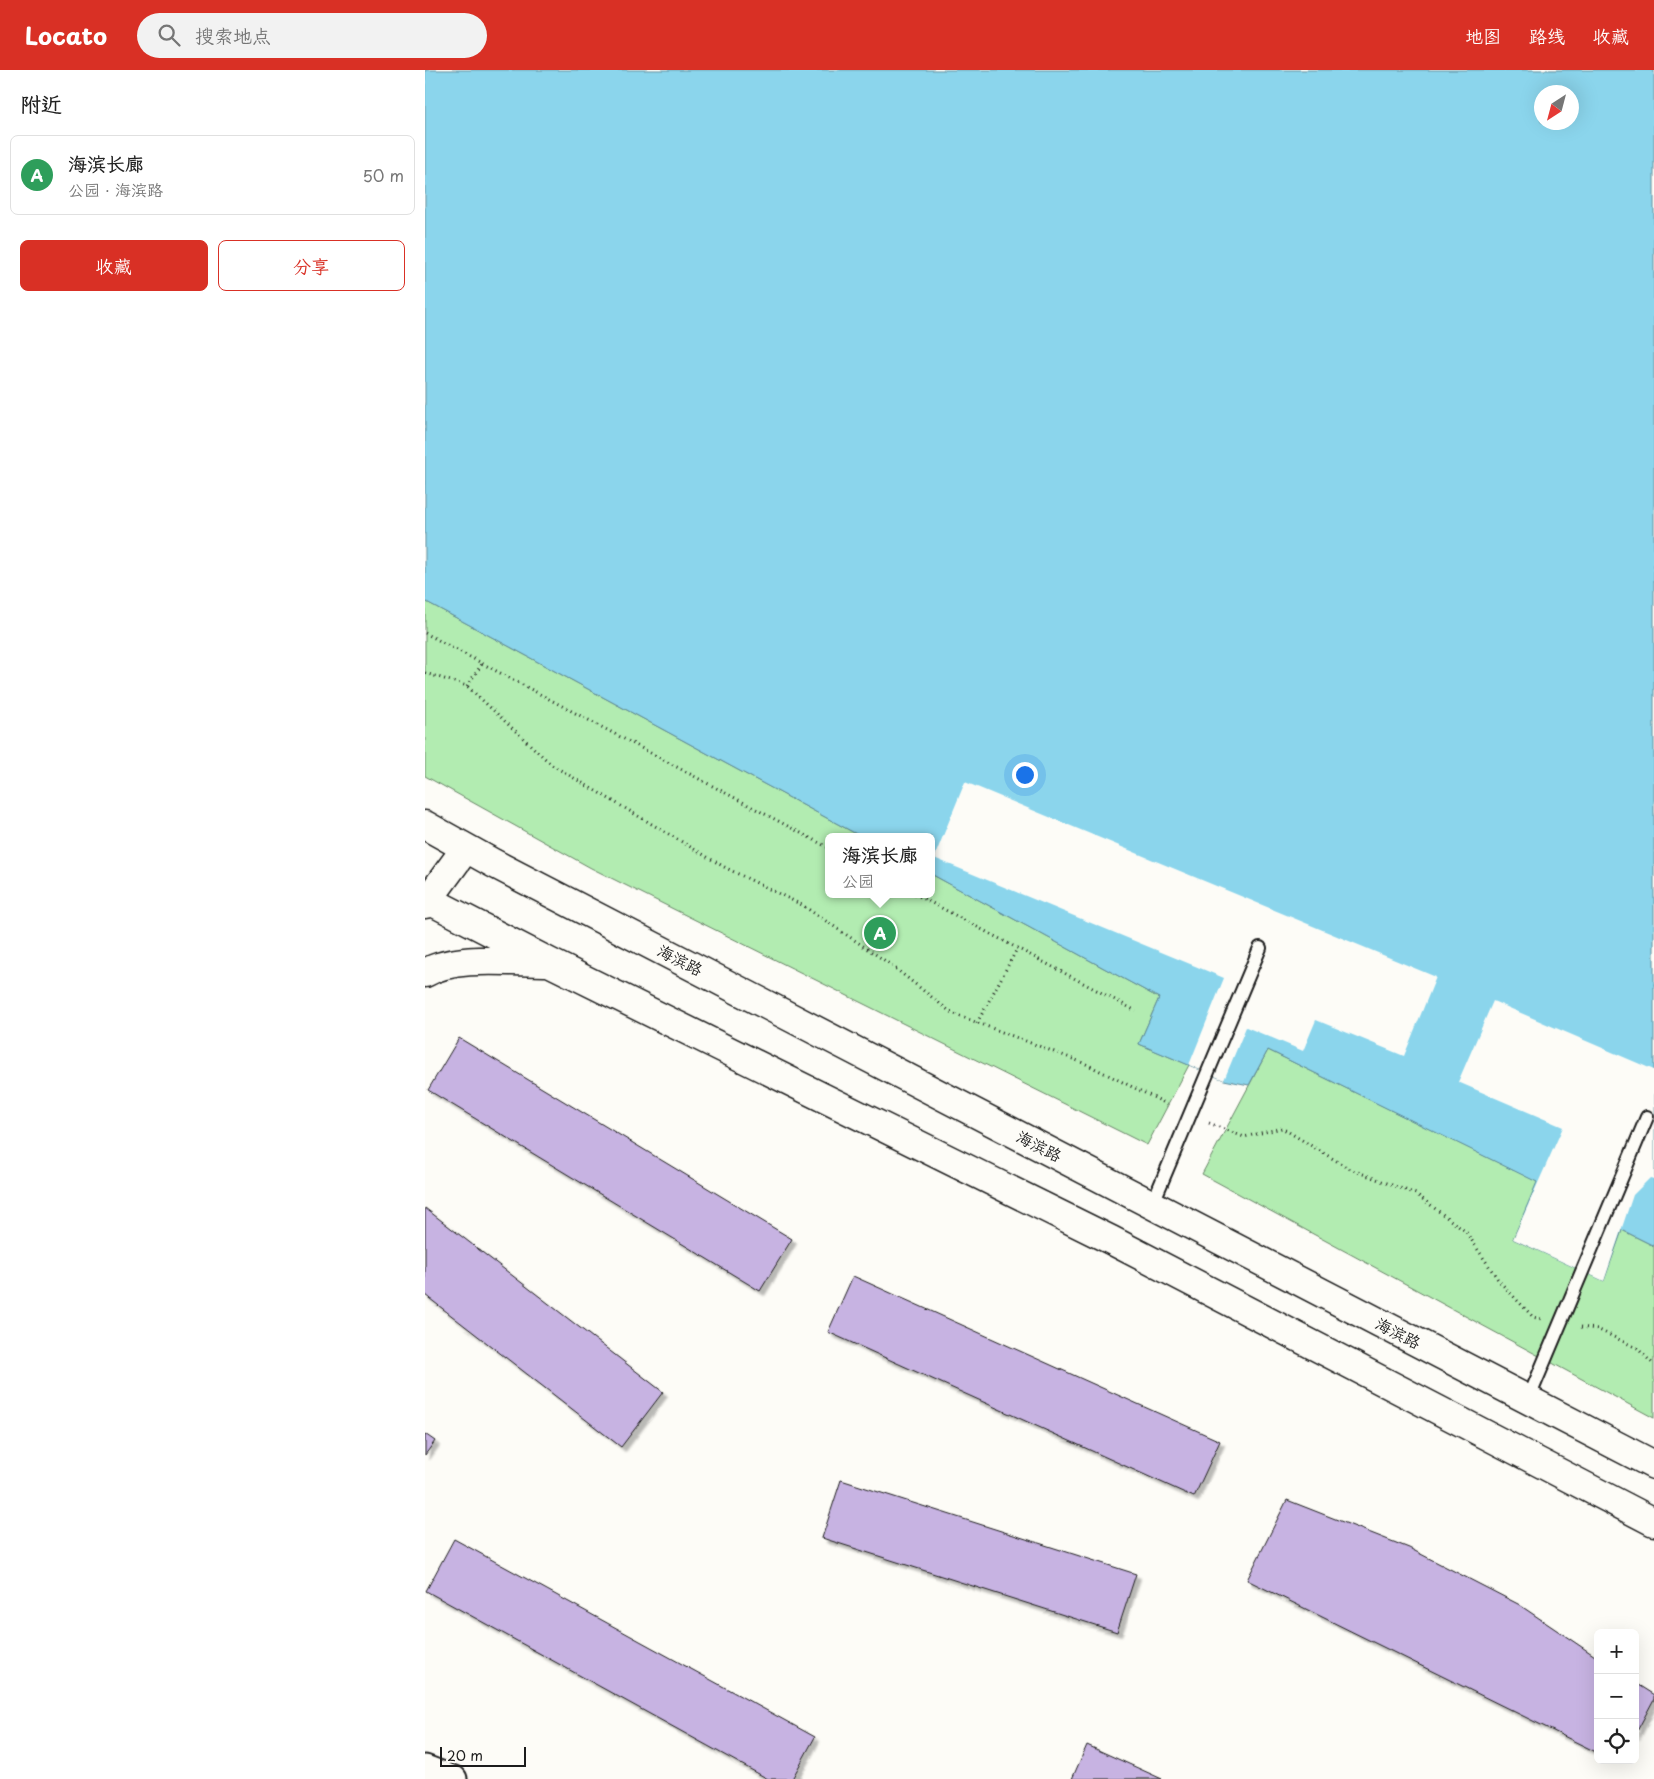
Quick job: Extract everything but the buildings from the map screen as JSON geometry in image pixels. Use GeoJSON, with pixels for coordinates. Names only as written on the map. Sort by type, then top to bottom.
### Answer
{"type":"FeatureCollection","features":[{"type":"Feature","properties":{"kind":"main road","name":"海滨路"},"geometry":{"type":"LineString","coordinates":[[427,831],[466,848],[1654,1465]]}},
{"type":"Feature","properties":{"kind":"main road"},"geometry":{"type":"LineString","coordinates":[[466,848],[426,900],[1111,1240],[1654,1522]]}},
{"type":"Feature","properties":{"kind":"main road"},"geometry":{"type":"LineString","coordinates":[[425,973],[432,969],[460,962],[549,962]]}},
{"type":"Feature","properties":{"kind":"street"},"geometry":{"type":"LineString","coordinates":[[425,1768],[454,1779]]}},
{"type":"Feature","properties":{"kind":"lane"},"geometry":{"type":"LineString","coordinates":[[1152,1205],[1261,948]]}},
{"type":"Feature","properties":{"kind":"lane"},"geometry":{"type":"LineString","coordinates":[[1528,1400],[1647,1118]]}},
{"type":"Feature","properties":{"kind":"path"},"geometry":{"type":"LineString","coordinates":[[425,633],[825,846]]}},
{"type":"Feature","properties":{"kind":"path"},"geometry":{"type":"LineString","coordinates":[[467,686],[482,664]]}},
{"type":"Feature","properties":{"kind":"path"},"geometry":{"type":"LineString","coordinates":[[425,673],[467,686],[552,765],[725,868],[802,905],[887,962],[952,1013],[1086,1064],[1190,1115],[1244,1137],[1282,1128],[1351,1169],[1417,1194],[1466,1232],[1499,1281],[1533,1317],[1560,1325],[1597,1329],[1637,1348],[1654,1365]]}},
{"type":"Feature","properties":{"kind":"path"},"geometry":{"type":"LineString","coordinates":[[922,898],[1136,1011]]}},
{"type":"Feature","properties":{"kind":"path"},"geometry":{"type":"LineString","coordinates":[[977,1022],[1017,949]]}},
{"type":"Feature","properties":{"kind":"green space"},"geometry":{"type":"Polygon","coordinates":[[[425,601],[855,833],[825,833],[825,898],[935,898],[935,876],[1159,998],[1139,1044],[1189,1065],[1147,1145],[591,868],[425,776],[425,601]]]}},
{"type":"Feature","properties":{"kind":"green space"},"geometry":{"type":"Polygon","coordinates":[[[1268,1050],[1538,1182],[1513,1239],[1604,1280],[1622,1230],[1654,1246],[1654,1418],[1202,1174],[1268,1050]]]}},
{"type":"Feature","properties":{"kind":"water"},"geometry":{"type":"Polygon","coordinates":[[[425,70],[1654,70],[1654,1246],[1622,1230],[1604,1281],[1513,1239],[1537,1182],[1268,1050],[1249,1085],[1224,1080],[1139,1044],[1159,998],[935,876],[935,833],[855,833],[425,601],[425,70]]]}},
{"type":"Feature","properties":{"kind":"pier"},"geometry":{"type":"Polygon","coordinates":[[[965,782],[1436,977],[1404,1056],[1316,1020],[1303,1051],[1246,1027],[1224,1080],[1189,1065],[1224,978],[935,858],[965,782]]]}},
{"type":"Feature","properties":{"kind":"pier"},"geometry":{"type":"Polygon","coordinates":[[[1493,1001],[1654,1070],[1654,1179],[1650,1178],[1633,1195],[1604,1281],[1513,1239],[1563,1127],[1458,1082],[1493,1001]]]}},
{"type":"Feature","properties":{"kind":"place","name":"海滨长廊"},"geometry":{"type":"Point","coordinates":[880,933]}}]}
